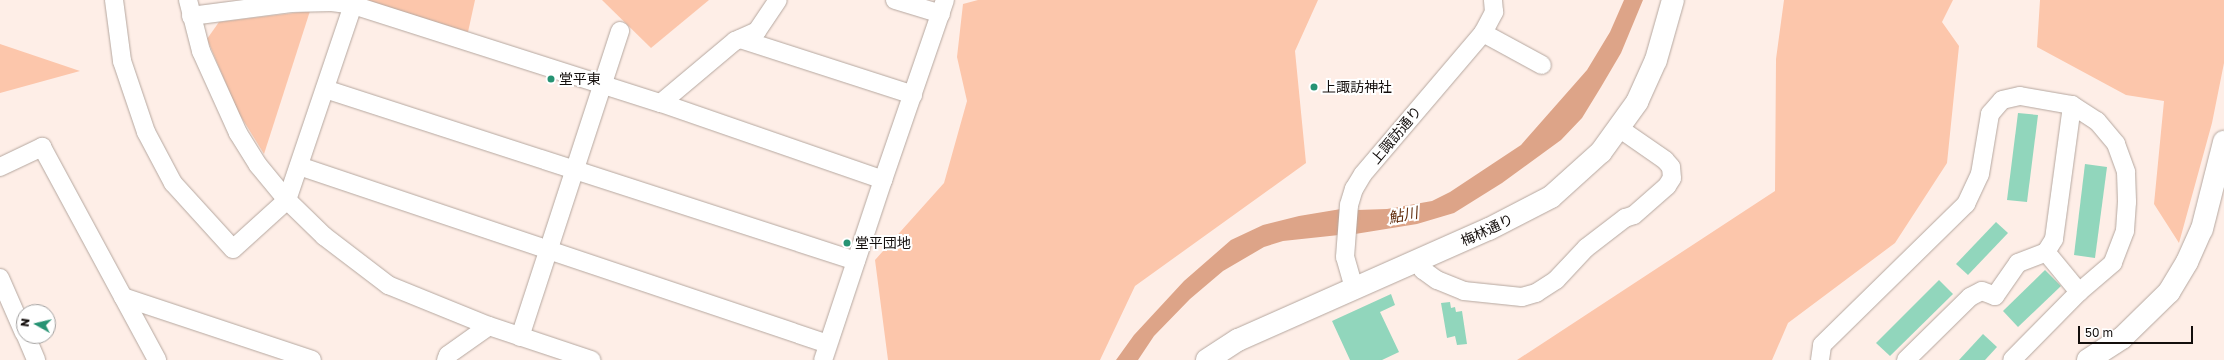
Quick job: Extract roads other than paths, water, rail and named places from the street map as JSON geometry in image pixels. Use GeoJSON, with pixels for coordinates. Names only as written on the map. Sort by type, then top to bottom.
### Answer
{"type":"FeatureCollection","features":[{"type":"Feature","properties":{"kind":"main road","name":"梅林通り"},"geometry":{"type":"LineString","coordinates":[[1207,360],[1238,340],[1489,229],[1551,197],[1601,152],[1637,102],[1656,60],[1673,0]]}},
{"type":"Feature","properties":{"kind":"main road"},"geometry":{"type":"LineString","coordinates":[[2088,360],[2122,338],[2169,292],[2187,262],[2202,229],[2222,166],[2224,142]]}},
{"type":"Feature","properties":{"kind":"street"},"geometry":{"type":"LineString","coordinates":[[114,0],[122,61],[146,132],[173,183],[233,249],[287,200],[353,5]]}},
{"type":"Feature","properties":{"kind":"street"},"geometry":{"type":"LineString","coordinates":[[661,103],[740,39],[757,31],[778,0]]}},
{"type":"Feature","properties":{"kind":"street"},"geometry":{"type":"LineString","coordinates":[[299,166],[548,250],[826,352],[883,180],[943,7],[895,0]]}},
{"type":"Feature","properties":{"kind":"street","name":"上諏訪通り"},"geometry":{"type":"LineString","coordinates":[[1354,288],[1347,269],[1346,241],[1349,204],[1363,174],[1483,33],[1494,12],[1493,0]]}},
{"type":"Feature","properties":{"kind":"street"},"geometry":{"type":"LineString","coordinates":[[591,360],[489,326],[388,285],[324,236],[287,200],[258,165],[238,133],[216,87],[190,8],[291,2],[332,2],[353,5],[661,103],[883,180]]}},
{"type":"Feature","properties":{"kind":"street"},"geometry":{"type":"LineString","coordinates":[[520,337],[620,32]]}},
{"type":"Feature","properties":{"kind":"street"},"geometry":{"type":"LineString","coordinates":[[1483,33],[1542,65]]}},
{"type":"Feature","properties":{"kind":"street"},"geometry":{"type":"LineString","coordinates":[[740,39],[913,95]]}},
{"type":"Feature","properties":{"kind":"street"},"geometry":{"type":"LineString","coordinates":[[325,89],[856,261]]}},
{"type":"Feature","properties":{"kind":"street"},"geometry":{"type":"LineString","coordinates":[[1820,360],[1822,345],[1966,204],[1980,174],[1990,114],[1995,106],[2002,100],[2020,96],[2072,105],[2102,127],[2116,144],[2126,172],[2124,231],[2113,263],[2078,292],[2012,360]]}},
{"type":"Feature","properties":{"kind":"street"},"geometry":{"type":"LineString","coordinates":[[1906,360],[1970,297],[1982,291],[1995,296],[2018,263],[2046,252],[2054,239],[2072,105]]}},
{"type":"Feature","properties":{"kind":"street"},"geometry":{"type":"LineString","coordinates":[[1417,261],[1423,270],[1437,280],[1464,291],[1522,297],[1536,293],[1556,280],[1586,248],[1625,218],[1634,215],[1667,186],[1672,178],[1671,167],[1665,160],[1619,128]]}},
{"type":"Feature","properties":{"kind":"street"},"geometry":{"type":"LineString","coordinates":[[0,166],[42,147],[157,360]]}},
{"type":"Feature","properties":{"kind":"street"},"geometry":{"type":"LineString","coordinates":[[2046,252],[2078,292]]}},
{"type":"Feature","properties":{"kind":"street"},"geometry":{"type":"LineString","coordinates":[[0,278],[16,314]]}},
{"type":"Feature","properties":{"kind":"street"},"geometry":{"type":"LineString","coordinates":[[123,297],[312,360]]}},
{"type":"Feature","properties":{"kind":"street"},"geometry":{"type":"LineString","coordinates":[[446,360],[448,355],[489,326]]}},
{"type":"Feature","properties":{"kind":"street"},"geometry":{"type":"LineString","coordinates":[[29,344],[36,360]]}},
{"type":"Feature","properties":{"kind":"water","name":"鮎川"},"geometry":{"type":"Polygon","coordinates":[[[1624,0],[1643,0],[1621,53],[1582,118],[1561,140],[1502,183],[1454,213],[1417,224],[1355,234],[1357,210],[1387,209],[1432,201],[1450,192],[1521,145],[1587,70],[1610,32],[1624,0]]]}},
{"type":"Feature","properties":{"kind":"water"},"geometry":{"type":"Polygon","coordinates":[[[1341,209],[1339,235],[1283,241],[1264,247],[1223,271],[1190,299],[1154,336],[1138,360],[1116,360],[1134,335],[1184,281],[1231,240],[1263,225],[1299,216],[1341,209]]]}},
{"type":"Feature","properties":{"kind":"place","name":"堂平東"},"geometry":{"type":"Point","coordinates":[551,79]}},
{"type":"Feature","properties":{"kind":"place","name":"上諏訪神社"},"geometry":{"type":"Point","coordinates":[1314,87]}},
{"type":"Feature","properties":{"kind":"place","name":"堂平団地"},"geometry":{"type":"Point","coordinates":[847,243]}}]}
